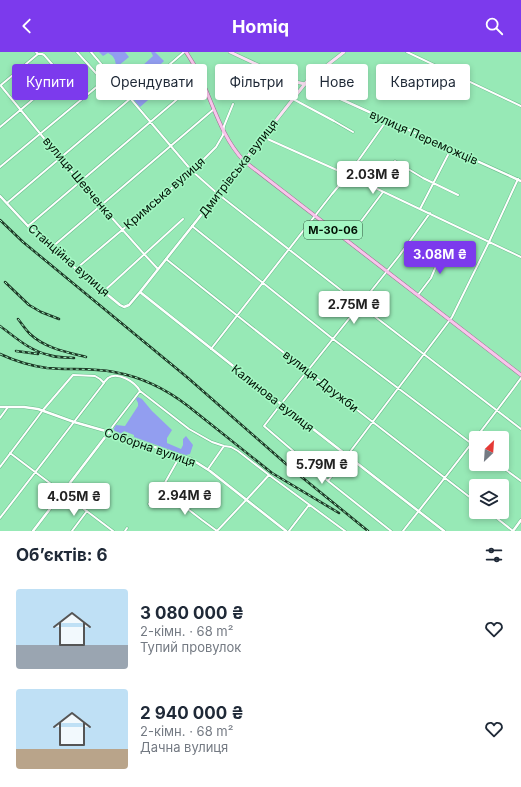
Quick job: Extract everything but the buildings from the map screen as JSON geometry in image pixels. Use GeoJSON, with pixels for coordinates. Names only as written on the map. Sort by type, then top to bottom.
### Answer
{"type":"FeatureCollection","features":[{"type":"Feature","properties":{"kind":"main road","name":"М-30-06"},"geometry":{"type":"LineString","coordinates":[[185,52],[193,64]]}},
{"type":"Feature","properties":{"kind":"main road"},"geometry":{"type":"LineString","coordinates":[[230,52],[286,78],[305,84]]}},
{"type":"Feature","properties":{"kind":"main road","name":"Дмитрівська вулиця"},"geometry":{"type":"LineString","coordinates":[[298,93],[311,77],[344,52]]}},
{"type":"Feature","properties":{"kind":"main road","name":"М-30-06"},"geometry":{"type":"LineString","coordinates":[[207,92],[223,131],[232,147],[244,161],[521,376]]}},
{"type":"Feature","properties":{"kind":"main road","name":"Дмитрівська вулиця"},"geometry":{"type":"LineString","coordinates":[[244,161],[292,100]]}},
{"type":"Feature","properties":{"kind":"street"},"geometry":{"type":"LineString","coordinates":[[77,52],[96,73]]}},
{"type":"Feature","properties":{"kind":"street"},"geometry":{"type":"LineString","coordinates":[[91,52],[101,64]]}},
{"type":"Feature","properties":{"kind":"street"},"geometry":{"type":"LineString","coordinates":[[171,64],[185,52]]}},
{"type":"Feature","properties":{"kind":"street"},"geometry":{"type":"LineString","coordinates":[[408,52],[521,106]]}},
{"type":"Feature","properties":{"kind":"street"},"geometry":{"type":"LineString","coordinates":[[0,86],[37,53],[44,55],[52,64]]}},
{"type":"Feature","properties":{"kind":"street","name":"вулиця Переможців"},"geometry":{"type":"LineString","coordinates":[[305,84],[520,180]]}},
{"type":"Feature","properties":{"kind":"street","name":"вулиця Шевченка"},"geometry":{"type":"LineString","coordinates":[[0,86],[80,182],[158,269]]}},
{"type":"Feature","properties":{"kind":"street"},"geometry":{"type":"LineString","coordinates":[[0,167],[96,87]]}},
{"type":"Feature","properties":{"kind":"street"},"geometry":{"type":"LineString","coordinates":[[0,127],[31,100]]}},
{"type":"Feature","properties":{"kind":"street"},"geometry":{"type":"LineString","coordinates":[[7,203],[129,100]]}},
{"type":"Feature","properties":{"kind":"street"},"geometry":{"type":"LineString","coordinates":[[133,100],[192,170],[218,194],[497,411],[521,428]]}},
{"type":"Feature","properties":{"kind":"street"},"geometry":{"type":"LineString","coordinates":[[28,226],[177,100]]}},
{"type":"Feature","properties":{"kind":"street"},"geometry":{"type":"LineString","coordinates":[[295,100],[354,132]]}},
{"type":"Feature","properties":{"kind":"street","name":"Кримська вулиця"},"geometry":{"type":"LineString","coordinates":[[77,268],[192,170],[216,147],[223,134],[224,126],[233,104]]}},
{"type":"Feature","properties":{"kind":"street"},"geometry":{"type":"LineString","coordinates":[[51,248],[214,109]]}},
{"type":"Feature","properties":{"kind":"street"},"geometry":{"type":"LineString","coordinates":[[211,349],[348,175],[387,120]]}},
{"type":"Feature","properties":{"kind":"street"},"geometry":{"type":"LineString","coordinates":[[263,137],[430,213],[521,257]]}},
{"type":"Feature","properties":{"kind":"street"},"geometry":{"type":"LineString","coordinates":[[420,209],[451,149]]}},
{"type":"Feature","properties":{"kind":"street","name":"Дмитрівська вулиця"},"geometry":{"type":"LineString","coordinates":[[140,292],[244,161]]}},
{"type":"Feature","properties":{"kind":"street"},"geometry":{"type":"LineString","coordinates":[[396,161],[423,178],[458,195]]}},
{"type":"Feature","properties":{"kind":"street"},"geometry":{"type":"LineString","coordinates":[[328,481],[346,455],[450,320],[520,180]]}},
{"type":"Feature","properties":{"kind":"street"},"geometry":{"type":"LineString","coordinates":[[346,240],[382,192]]}},
{"type":"Feature","properties":{"kind":"street","name":"Станційна вулиця"},"geometry":{"type":"LineString","coordinates":[[0,196],[51,248],[120,305],[124,307],[129,305],[140,292]]}},
{"type":"Feature","properties":{"kind":"street"},"geometry":{"type":"LineString","coordinates":[[391,531],[328,481],[264,426],[399,256],[430,213]]}},
{"type":"Feature","properties":{"kind":"street"},"geometry":{"type":"LineString","coordinates":[[104,291],[183,219]]}},
{"type":"Feature","properties":{"kind":"street"},"geometry":{"type":"LineString","coordinates":[[192,226],[333,339],[469,442]]}},
{"type":"Feature","properties":{"kind":"street"},"geometry":{"type":"LineString","coordinates":[[418,295],[431,278],[445,246]]}},
{"type":"Feature","properties":{"kind":"street","name":"вулиця Дружби"},"geometry":{"type":"LineString","coordinates":[[166,259],[307,372],[469,497]]}},
{"type":"Feature","properties":{"kind":"street","name":"Калинова вулиця"},"geometry":{"type":"LineString","coordinates":[[140,292],[444,531]]}},
{"type":"Feature","properties":{"kind":"street"},"geometry":{"type":"LineString","coordinates":[[0,467],[43,410],[73,375],[95,376],[104,383]]}},
{"type":"Feature","properties":{"kind":"street"},"geometry":{"type":"LineString","coordinates":[[0,518],[108,378],[117,376],[130,381],[140,391],[189,429],[212,442],[231,447],[238,451],[345,531]]}},
{"type":"Feature","properties":{"kind":"street"},"geometry":{"type":"LineString","coordinates":[[481,431],[521,376]]}},
{"type":"Feature","properties":{"kind":"street"},"geometry":{"type":"LineString","coordinates":[[33,531],[140,391]]}},
{"type":"Feature","properties":{"kind":"street","name":"Соборна вулиця"},"geometry":{"type":"LineString","coordinates":[[0,407],[43,410],[74,422],[109,432],[195,461],[208,469],[287,531]]}},
{"type":"Feature","properties":{"kind":"street"},"geometry":{"type":"LineString","coordinates":[[0,418],[8,407]]}},
{"type":"Feature","properties":{"kind":"street"},"geometry":{"type":"LineString","coordinates":[[208,469],[224,446]]}},
{"type":"Feature","properties":{"kind":"street"},"geometry":{"type":"LineString","coordinates":[[403,531],[469,447]]}},
{"type":"Feature","properties":{"kind":"street"},"geometry":{"type":"LineString","coordinates":[[10,453],[113,531]]}},
{"type":"Feature","properties":{"kind":"street"},"geometry":{"type":"LineString","coordinates":[[149,504],[162,489],[180,456]]}},
{"type":"Feature","properties":{"kind":"street"},"geometry":{"type":"LineString","coordinates":[[507,471],[521,481]]}},
{"type":"Feature","properties":{"kind":"street"},"geometry":{"type":"LineString","coordinates":[[162,489],[217,531],[269,475]]}},
{"type":"Feature","properties":{"kind":"street"},"geometry":{"type":"LineString","coordinates":[[287,531],[309,505]]}},
{"type":"Feature","properties":{"kind":"street"},"geometry":{"type":"LineString","coordinates":[[72,531],[87,511]]}},
{"type":"Feature","properties":{"kind":"street"},"geometry":{"type":"LineString","coordinates":[[498,519],[513,531],[521,520]]}},
{"type":"Feature","properties":{"kind":"shaded area"},"geometry":{"type":"Polygon","coordinates":[[[99,52],[125,52],[129,57],[120,64],[116,64],[115,59],[108,53],[103,56],[99,52]]]}},
{"type":"Feature","properties":{"kind":"shaded area"},"geometry":{"type":"Polygon","coordinates":[[[151,52],[155,52],[164,61],[161,64],[144,64],[153,56],[151,52]]]}},
{"type":"Feature","properties":{"kind":"shaded area"},"geometry":{"type":"Polygon","coordinates":[[[134,100],[148,100],[140,107],[134,100]]]}},
{"type":"Feature","properties":{"kind":"shaded area"},"geometry":{"type":"Polygon","coordinates":[[[138,397],[142,399],[172,430],[167,438],[167,443],[181,449],[183,439],[186,436],[193,445],[190,454],[186,455],[179,453],[134,437],[134,435],[124,431],[122,434],[113,430],[116,425],[125,426],[138,406],[136,399],[138,397]]]}},
{"type":"Feature","properties":{"kind":"railway"},"geometry":{"type":"LineString","coordinates":[[0,220],[23,242],[188,378],[293,470],[368,531]]}},
{"type":"Feature","properties":{"kind":"railway"},"geometry":{"type":"LineString","coordinates":[[5,282],[29,305],[41,312],[59,319]]}},
{"type":"Feature","properties":{"kind":"railway"},"geometry":{"type":"LineString","coordinates":[[18,319],[30,334],[42,343],[56,349],[86,357]]}},
{"type":"Feature","properties":{"kind":"railway"},"geometry":{"type":"LineString","coordinates":[[0,326],[35,350],[55,357],[74,358]]}},
{"type":"Feature","properties":{"kind":"railway"},"geometry":{"type":"LineString","coordinates":[[16,351],[38,354]]}},
{"type":"Feature","properties":{"kind":"railway"},"geometry":{"type":"LineString","coordinates":[[0,354],[35,366],[114,372],[153,384],[188,406],[272,473],[339,513]]}}]}
